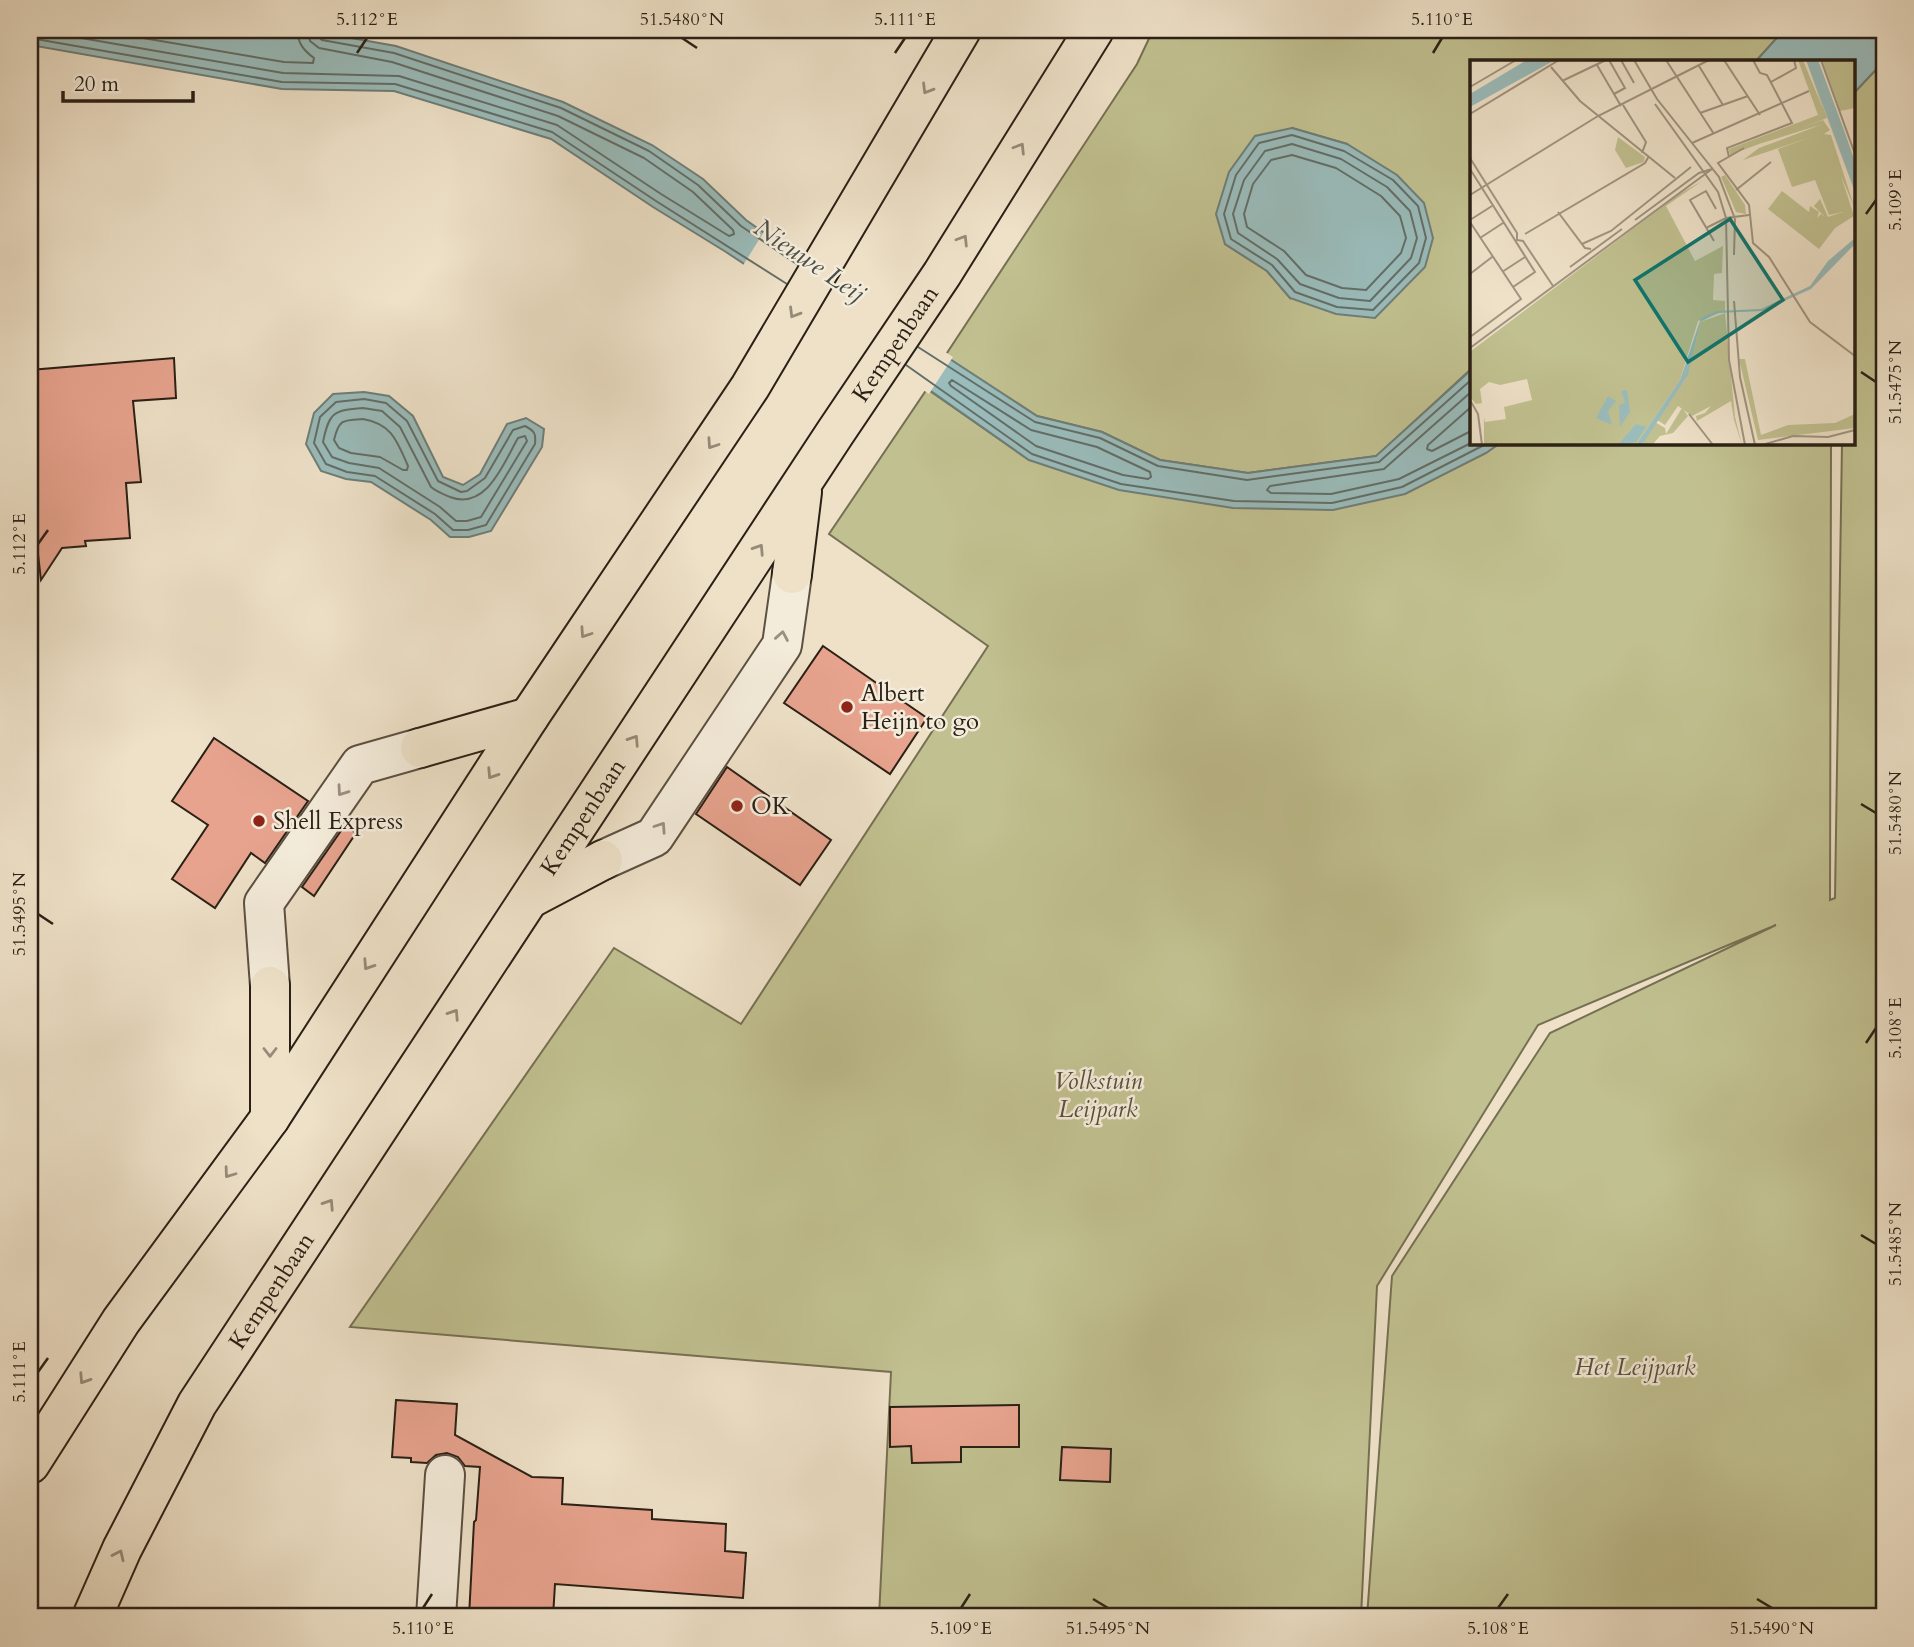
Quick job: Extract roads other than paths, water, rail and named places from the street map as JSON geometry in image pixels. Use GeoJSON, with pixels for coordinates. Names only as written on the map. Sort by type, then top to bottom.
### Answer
{"type":"FeatureCollection","features":[{"type":"Feature","properties":{"kind":"highway"},"geometry":{"type":"LineString","coordinates":[[30,1464],[121,1321],[270,1118],[529,717],[750,387],[961,30]]}},
{"type":"Feature","properties":{"kind":"highway","name":"Kempenbaan"},"geometry":{"type":"LineString","coordinates":[[92,1617],[122,1549],[197,1404],[942,274],[1094,30]]}},
{"type":"Feature","properties":{"kind":"highway"},"geometry":{"type":"LineString","coordinates":[[792,574],[803,483]]}},
{"type":"Feature","properties":{"kind":"highway"},"geometry":{"type":"LineString","coordinates":[[420,748],[529,717]]}},
{"type":"Feature","properties":{"kind":"highway"},"geometry":{"type":"LineString","coordinates":[[529,899],[603,860]]}},
{"type":"Feature","properties":{"kind":"highway"},"geometry":{"type":"LineString","coordinates":[[270,986],[270,1118]]}},
{"type":"Feature","properties":{"kind":"street","name":"Kempenbaan"},"geometry":{"type":"LineString","coordinates":[[603,860],[654,837],[782,645],[792,574]]}},
{"type":"Feature","properties":{"kind":"street"},"geometry":{"type":"LineString","coordinates":[[270,986],[264,903],[360,765],[420,748]]}},
{"type":"Feature","properties":{"kind":"street"},"geometry":{"type":"LineString","coordinates":[[436,1617],[445,1475]]}},
{"type":"Feature","properties":{"kind":"water"},"geometry":{"type":"Polygon","coordinates":[[[30,30],[306,30],[396,46],[563,102],[652,145],[703,179],[746,220],[855,297],[1037,416],[1102,432],[1160,460],[1248,473],[1376,456],[1470,371],[1470,444],[1499,444],[1405,494],[1333,510],[1233,508],[1119,490],[1029,460],[837,325],[551,139],[394,91],[282,89],[30,45],[30,30]]]}},
{"type":"Feature","properties":{"kind":"water"},"geometry":{"type":"Polygon","coordinates":[[[1784,30],[1884,30],[1884,61],[1854,93],[1854,60],[1757,60],[1784,30]]]}},
{"type":"Feature","properties":{"kind":"water"},"geometry":{"type":"Polygon","coordinates":[[[1292,128],[1347,144],[1397,175],[1424,203],[1433,238],[1425,267],[1375,318],[1336,314],[1290,298],[1267,271],[1225,244],[1216,214],[1229,172],[1255,136],[1292,128]]]}},
{"type":"Feature","properties":{"kind":"water"},"geometry":{"type":"Polygon","coordinates":[[[364,392],[389,396],[413,416],[443,477],[463,485],[480,474],[507,424],[526,418],[544,429],[542,447],[491,531],[469,537],[450,537],[431,520],[371,482],[346,479],[321,471],[306,444],[314,413],[333,394],[364,392]]]}},
{"type":"Feature","properties":{"kind":"place","name":"Albert Heijn to go"},"geometry":{"type":"Point","coordinates":[847,707]}},
{"type":"Feature","properties":{"kind":"place","name":"OK"},"geometry":{"type":"Point","coordinates":[737,806]}},
{"type":"Feature","properties":{"kind":"place","name":"Shell Express"},"geometry":{"type":"Point","coordinates":[259,821]}},
{"type":"Feature","properties":{"kind":"water label","name":"Nieuwe Leij"},"geometry":{"type":"Point","coordinates":[810,260]}},
{"type":"Feature","properties":{"kind":"park label","name":"Volkstuin Leijpark"},"geometry":{"type":"Point","coordinates":[1098,1095]}},
{"type":"Feature","properties":{"kind":"park label","name":"Het Leijpark"},"geometry":{"type":"Point","coordinates":[1635,1367]}}]}
